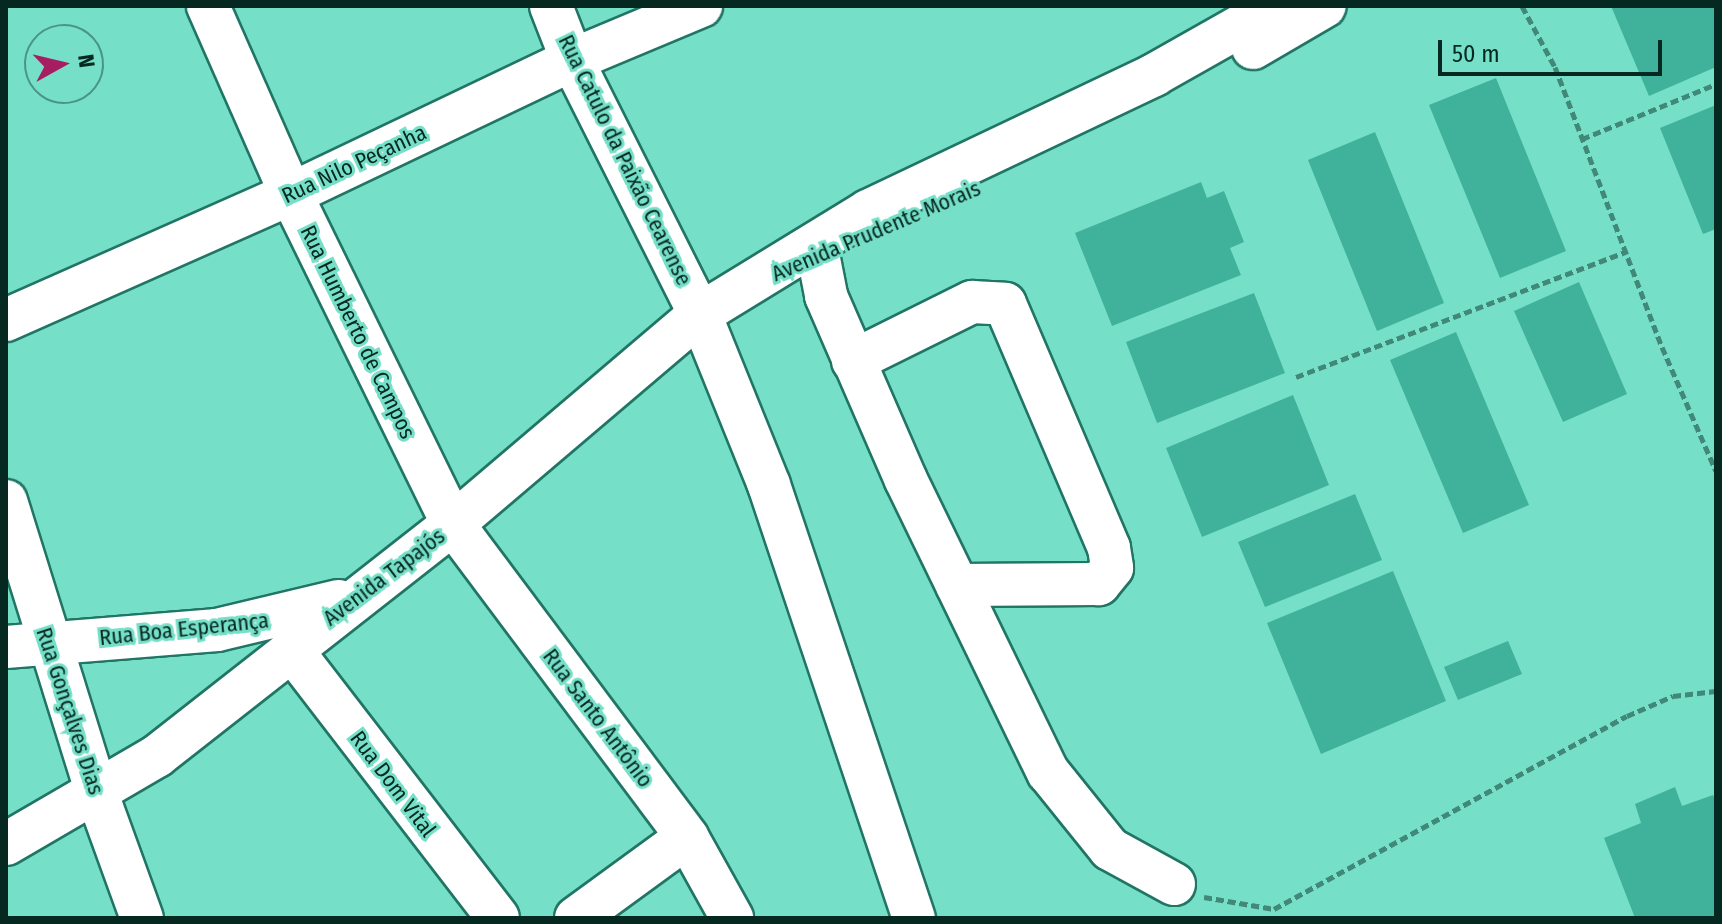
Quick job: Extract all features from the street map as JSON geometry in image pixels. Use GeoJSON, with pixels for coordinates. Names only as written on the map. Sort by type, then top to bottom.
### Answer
{"type":"FeatureCollection","features":[{"type":"Feature","properties":{"kind":"street","name":"Rua Humberto de Campos"},"geometry":{"type":"LineString","coordinates":[[208,6],[291,194],[453,524]]}},
{"type":"Feature","properties":{"kind":"street","name":"Rua Catulo da Paixão Cearense"},"geometry":{"type":"LineString","coordinates":[[551,6],[572,60],[700,314],[795,553],[914,918]]}},
{"type":"Feature","properties":{"kind":"street","name":"Rua Nilo Peçanha"},"geometry":{"type":"LineString","coordinates":[[6,320],[291,194],[572,60],[701,6]]}},
{"type":"Feature","properties":{"kind":"street","name":"Avenida Prudente Morais"},"geometry":{"type":"LineString","coordinates":[[746,286],[868,211],[1154,75],[1276,6]]}},
{"type":"Feature","properties":{"kind":"street","name":"Avenida Prudente Morais"},"geometry":{"type":"LineString","coordinates":[[746,286],[819,259],[1191,85],[1325,6]]}},
{"type":"Feature","properties":{"kind":"street"},"geometry":{"type":"LineString","coordinates":[[819,259],[826,296],[853,361],[1048,772],[1110,849],[1174,884]]}},
{"type":"Feature","properties":{"kind":"street","name":"Avenida Tapajós"},"geometry":{"type":"LineString","coordinates":[[6,844],[97,794],[157,756],[453,524],[700,314],[746,286]]}},
{"type":"Feature","properties":{"kind":"street"},"geometry":{"type":"LineString","coordinates":[[853,361],[972,302],[1005,304],[1109,548],[1112,568],[1099,584],[957,585]]}},
{"type":"Feature","properties":{"kind":"street","name":"Rua Gonçalves Dias"},"geometry":{"type":"LineString","coordinates":[[6,501],[97,794],[142,918]]}},
{"type":"Feature","properties":{"kind":"street","name":"Rua Santo Antônio"},"geometry":{"type":"LineString","coordinates":[[453,524],[687,837],[732,918]]}},
{"type":"Feature","properties":{"kind":"street","name":"Rua Boa Esperança"},"geometry":{"type":"LineString","coordinates":[[6,647],[217,630],[359,595]]}},
{"type":"Feature","properties":{"kind":"street","name":"Rua Dom Vital"},"geometry":{"type":"LineString","coordinates":[[291,649],[498,918]]}},
{"type":"Feature","properties":{"kind":"street"},"geometry":{"type":"LineString","coordinates":[[576,918],[687,837]]}},
{"type":"Feature","properties":{"kind":"path"},"geometry":{"type":"LineString","coordinates":[[1522,6],[1555,67],[1716,471]]}},
{"type":"Feature","properties":{"kind":"path"},"geometry":{"type":"LineString","coordinates":[[1582,139],[1716,84]]}},
{"type":"Feature","properties":{"kind":"path"},"geometry":{"type":"LineString","coordinates":[[1296,377],[1627,251]]}},
{"type":"Feature","properties":{"kind":"path"},"geometry":{"type":"LineString","coordinates":[[1174,884],[1213,901],[1274,909],[1627,716],[1673,696],[1716,691]]}},
{"type":"Feature","properties":{"kind":"building"},"geometry":{"type":"Polygon","coordinates":[[[1611,6],[1716,6],[1716,67],[1649,96],[1611,6]]]}},
{"type":"Feature","properties":{"kind":"building"},"geometry":{"type":"Polygon","coordinates":[[[1496,78],[1566,251],[1500,278],[1429,105],[1496,78]]]}},
{"type":"Feature","properties":{"kind":"building"},"geometry":{"type":"Polygon","coordinates":[[[1716,105],[1716,229],[1703,234],[1660,128],[1716,105]]]}},
{"type":"Feature","properties":{"kind":"building"},"geometry":{"type":"Polygon","coordinates":[[[1375,132],[1444,303],[1377,331],[1308,160],[1375,132]]]}},
{"type":"Feature","properties":{"kind":"building"},"geometry":{"type":"Polygon","coordinates":[[[1201,182],[1207,198],[1224,191],[1244,242],[1230,248],[1241,275],[1112,326],[1075,233],[1201,182]]]}},
{"type":"Feature","properties":{"kind":"building"},"geometry":{"type":"Polygon","coordinates":[[[1579,282],[1627,394],[1563,422],[1514,311],[1579,282]]]}},
{"type":"Feature","properties":{"kind":"building"},"geometry":{"type":"Polygon","coordinates":[[[1254,293],[1285,373],[1157,423],[1126,342],[1254,293]]]}},
{"type":"Feature","properties":{"kind":"building"},"geometry":{"type":"Polygon","coordinates":[[[1456,332],[1529,505],[1463,533],[1390,360],[1456,332]]]}},
{"type":"Feature","properties":{"kind":"building"},"geometry":{"type":"Polygon","coordinates":[[[1293,395],[1329,485],[1202,537],[1166,448],[1293,395]]]}},
{"type":"Feature","properties":{"kind":"building"},"geometry":{"type":"Polygon","coordinates":[[[1355,494],[1382,560],[1265,607],[1238,542],[1355,494]]]}},
{"type":"Feature","properties":{"kind":"building"},"geometry":{"type":"Polygon","coordinates":[[[1393,571],[1446,701],[1321,754],[1267,623],[1393,571]]]}},
{"type":"Feature","properties":{"kind":"building"},"geometry":{"type":"Polygon","coordinates":[[[1508,641],[1522,674],[1458,700],[1444,667],[1508,641]]]}},
{"type":"Feature","properties":{"kind":"building"},"geometry":{"type":"Polygon","coordinates":[[[1675,787],[1682,806],[1713,795],[1716,803],[1716,918],[1635,918],[1604,838],[1641,823],[1635,804],[1675,787]]]}}]}
